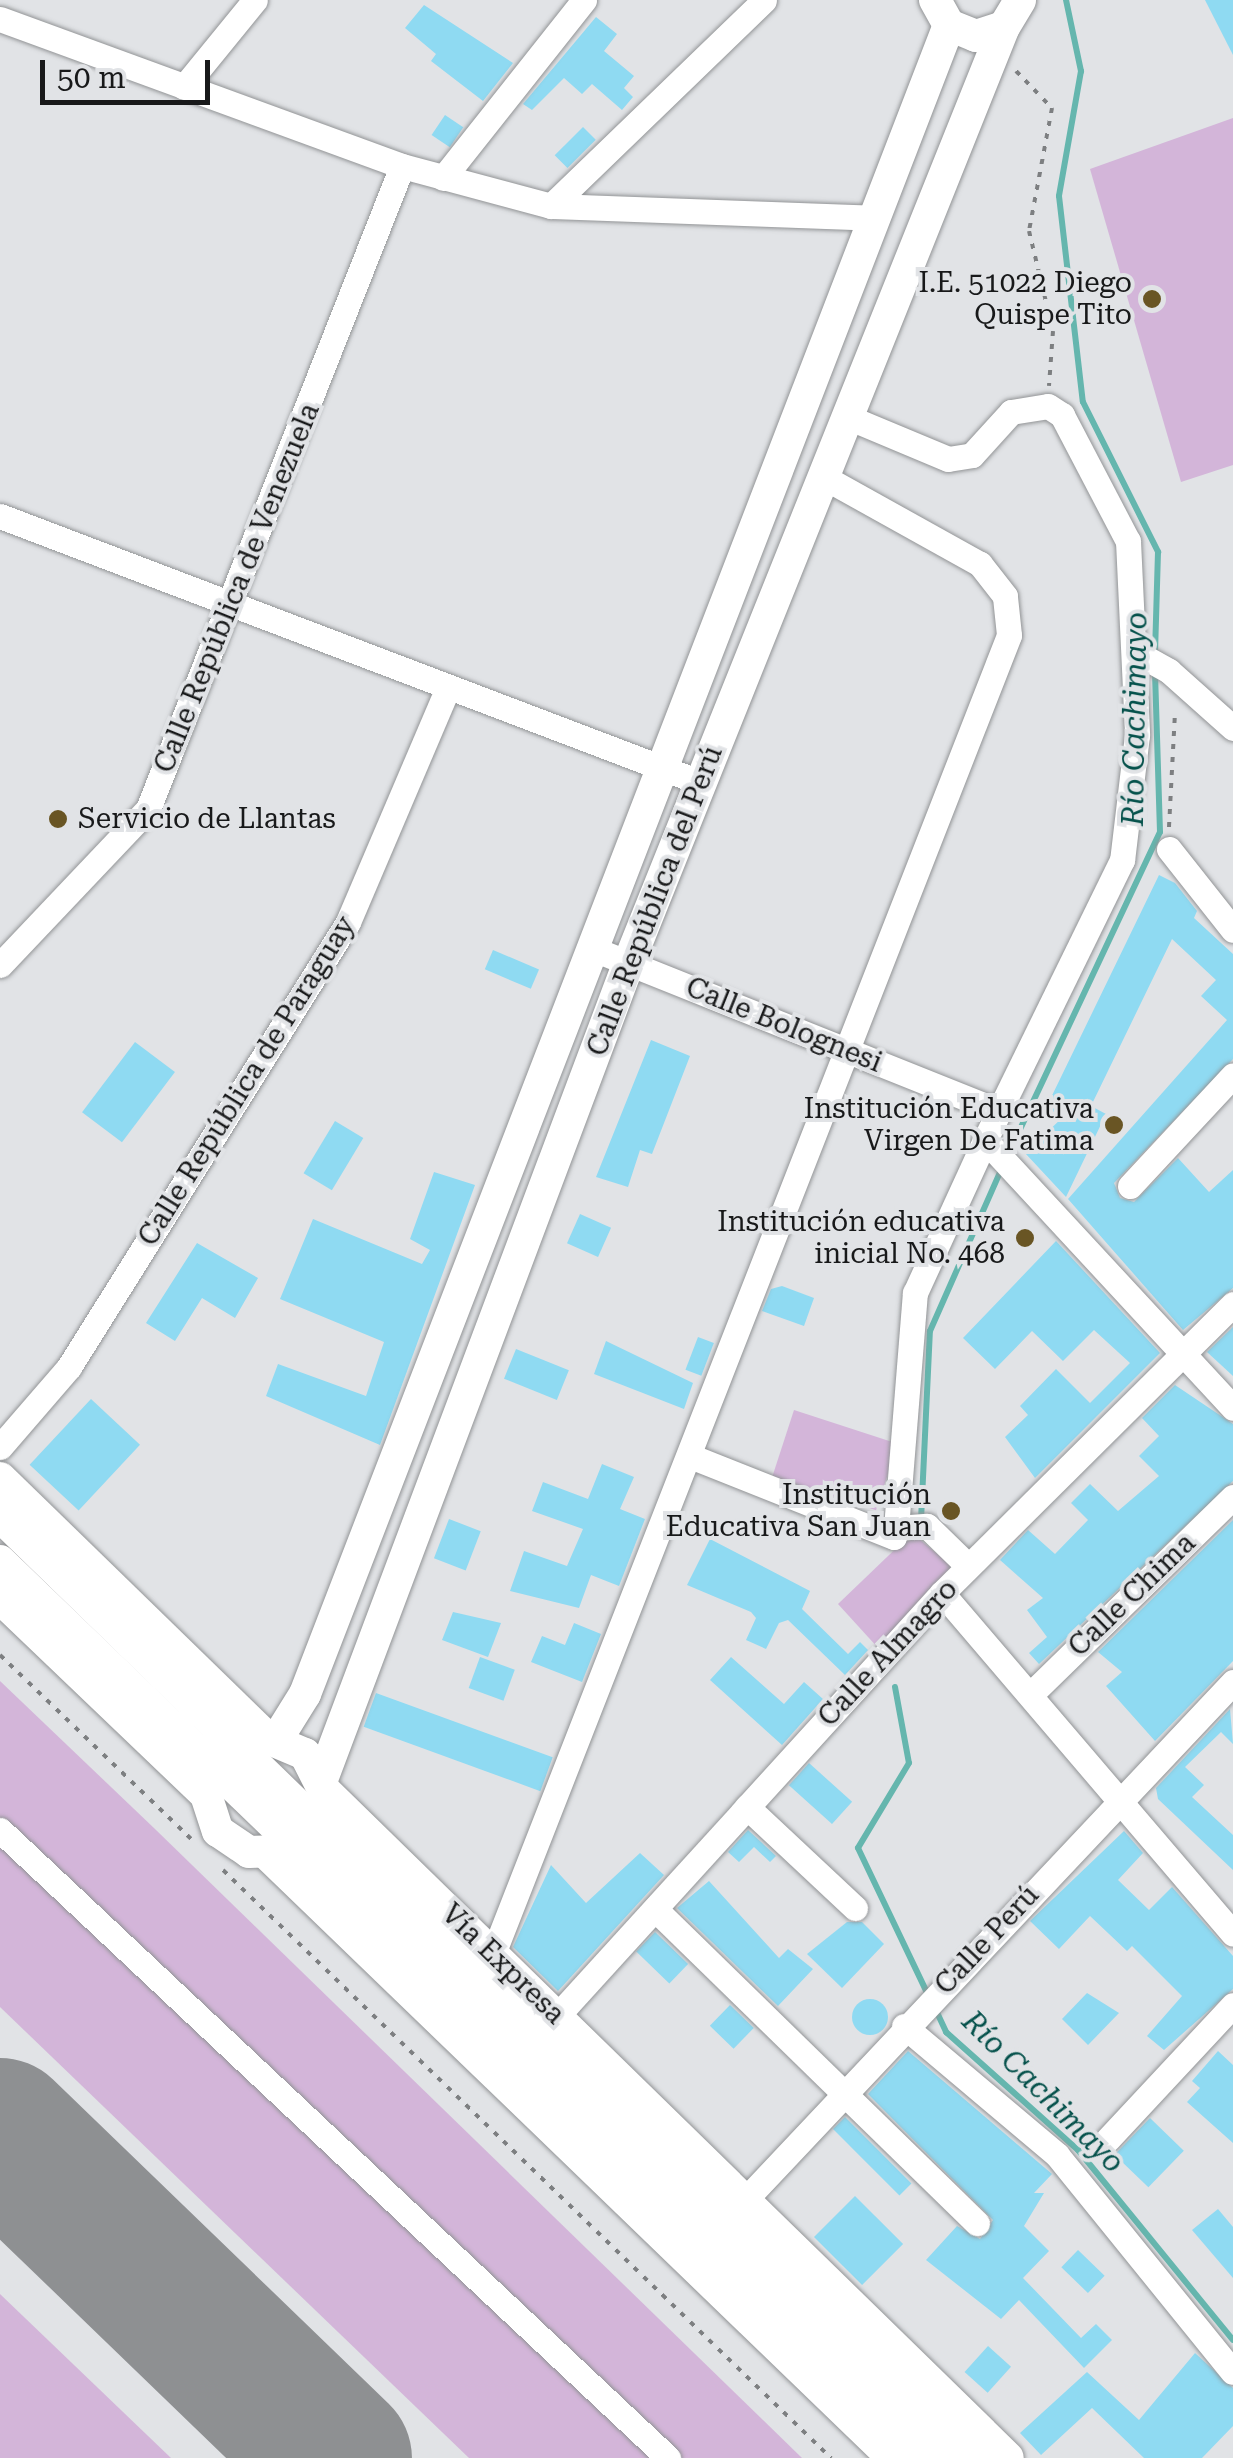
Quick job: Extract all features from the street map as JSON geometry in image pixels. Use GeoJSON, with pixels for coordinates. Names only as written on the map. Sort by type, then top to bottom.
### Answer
{"type":"FeatureCollection","features":[{"type":"Feature","properties":{"kind":"main road"},"geometry":{"type":"LineString","coordinates":[[937,7],[976,36],[1006,27]]}},
{"type":"Feature","properties":{"kind":"main road","name":"Calle República del Perú"},"geometry":{"type":"LineString","coordinates":[[241,1757],[304,1694],[874,218],[937,7]]}},
{"type":"Feature","properties":{"kind":"main road","name":"Calle República del Perú"},"geometry":{"type":"LineString","coordinates":[[305,1819],[699,782],[827,479],[1006,27]]}},
{"type":"Feature","properties":{"kind":"main road","name":"Vía Expresa"},"geometry":{"type":"LineString","coordinates":[[0,1478],[241,1757]]}},
{"type":"Feature","properties":{"kind":"main road","name":"Vía Expresa"},"geometry":{"type":"LineString","coordinates":[[0,1516],[241,1757]]}},
{"type":"Feature","properties":{"kind":"main road","name":"Vía Expresa"},"geometry":{"type":"LineString","coordinates":[[0,1561],[241,1757]]}},
{"type":"Feature","properties":{"kind":"main road","name":"Vía Expresa"},"geometry":{"type":"LineString","coordinates":[[0,1598],[241,1757],[305,1754],[305,1819],[897,2458]]}},
{"type":"Feature","properties":{"kind":"main road","name":"Vía Expresa"},"geometry":{"type":"LineString","coordinates":[[241,1757],[218,1831],[232,1844],[305,1819]]}},
{"type":"Feature","properties":{"kind":"main road","name":"Vía Expresa"},"geometry":{"type":"LineString","coordinates":[[305,1819],[494,1954],[1008,2458]]}},
{"type":"Feature","properties":{"kind":"main road","name":"Vía Expresa"},"geometry":{"type":"LineString","coordinates":[[305,1819],[877,2386],[970,2458]]}},
{"type":"Feature","properties":{"kind":"main road"},"geometry":{"type":"LineString","coordinates":[[877,2386],[968,2419]]}},
{"type":"Feature","properties":{"kind":"main road"},"geometry":{"type":"LineString","coordinates":[[877,2386],[897,2458]]}},
{"type":"Feature","properties":{"kind":"main road","name":"Vía Expresa"},"geometry":{"type":"LineString","coordinates":[[877,2386],[931,2458]]}},
{"type":"Feature","properties":{"kind":"street"},"geometry":{"type":"LineString","coordinates":[[184,87],[255,0]]}},
{"type":"Feature","properties":{"kind":"street"},"geometry":{"type":"LineString","coordinates":[[443,178],[584,0]]}},
{"type":"Feature","properties":{"kind":"street"},"geometry":{"type":"LineString","coordinates":[[551,206],[764,0]]}},
{"type":"Feature","properties":{"kind":"street"},"geometry":{"type":"LineString","coordinates":[[0,19],[402,166],[551,206],[874,218]]}},
{"type":"Feature","properties":{"kind":"street","name":"Calle República de Venezuela"},"geometry":{"type":"LineString","coordinates":[[0,964],[148,808],[233,606],[402,166]]}},
{"type":"Feature","properties":{"kind":"street"},"geometry":{"type":"LineString","coordinates":[[850,418],[948,459],[972,456],[1012,412],[1048,406],[1062,415],[1128,541],[1150,660],[1122,860],[998,1111],[990,1144],[915,1293],[913,1525]]}},
{"type":"Feature","properties":{"kind":"street"},"geometry":{"type":"LineString","coordinates":[[494,1954],[848,1052],[1012,617],[980,564],[827,479]]}},
{"type":"Feature","properties":{"kind":"street"},"geometry":{"type":"LineString","coordinates":[[0,516],[699,782]]}},
{"type":"Feature","properties":{"kind":"street"},"geometry":{"type":"LineString","coordinates":[[1150,660],[1233,728]]}},
{"type":"Feature","properties":{"kind":"street","name":"Calle República de Paraguay"},"geometry":{"type":"LineString","coordinates":[[0,1448],[69,1367],[348,922],[448,687]]}},
{"type":"Feature","properties":{"kind":"street"},"geometry":{"type":"LineString","coordinates":[[1169,849],[1231,925]]}},
{"type":"Feature","properties":{"kind":"street","name":"Calle Bolognesi"},"geometry":{"type":"LineString","coordinates":[[591,948],[998,1111]]}},
{"type":"Feature","properties":{"kind":"street"},"geometry":{"type":"LineString","coordinates":[[1130,1186],[1233,1075]]}},
{"type":"Feature","properties":{"kind":"street"},"geometry":{"type":"LineString","coordinates":[[990,1144],[1187,1352],[1233,1408]]}},
{"type":"Feature","properties":{"kind":"street","name":"Calle Almagro"},"geometry":{"type":"LineString","coordinates":[[558,2016],[942,1593],[1233,1304]]}},
{"type":"Feature","properties":{"kind":"street"},"geometry":{"type":"LineString","coordinates":[[690,1456],[894,1537],[913,1525]]}},
{"type":"Feature","properties":{"kind":"street","name":"Calle Chima"},"geometry":{"type":"LineString","coordinates":[[1031,1694],[1233,1497]]}},
{"type":"Feature","properties":{"kind":"street"},"geometry":{"type":"LineString","coordinates":[[913,1525],[968,1566]]}},
{"type":"Feature","properties":{"kind":"street"},"geometry":{"type":"LineString","coordinates":[[942,1593],[1031,1694],[1113,1801],[1233,1934]]}},
{"type":"Feature","properties":{"kind":"street","name":"Calle Perú"},"geometry":{"type":"LineString","coordinates":[[744,2202],[1113,1801],[1233,1682]]}},
{"type":"Feature","properties":{"kind":"street"},"geometry":{"type":"LineString","coordinates":[[747,1807],[855,1908]]}},
{"type":"Feature","properties":{"kind":"street"},"geometry":{"type":"LineString","coordinates":[[0,1830],[668,2458]]}},
{"type":"Feature","properties":{"kind":"street"},"geometry":{"type":"LineString","coordinates":[[655,1909],[978,2224]]}},
{"type":"Feature","properties":{"kind":"street"},"geometry":{"type":"LineString","coordinates":[[1108,2139],[1233,2005]]}},
{"type":"Feature","properties":{"kind":"street"},"geometry":{"type":"LineString","coordinates":[[912,2018],[1057,2155],[1233,2372]]}},
{"type":"Feature","properties":{"kind":"path"},"geometry":{"type":"LineString","coordinates":[[1006,27],[1052,108],[1030,231],[1053,331],[1048,406]]}},
{"type":"Feature","properties":{"kind":"path"},"geometry":{"type":"LineString","coordinates":[[1169,849],[1176,696]]}},
{"type":"Feature","properties":{"kind":"path"},"geometry":{"type":"LineString","coordinates":[[0,1655],[198,1846]]}},
{"type":"Feature","properties":{"kind":"path"},"geometry":{"type":"LineString","coordinates":[[211,1858],[831,2458]]}},
{"type":"Feature","properties":{"kind":"shaded area"},"geometry":{"type":"Polygon","coordinates":[[[1233,118],[1233,465],[1181,482],[1090,169],[1233,118]]]}},
{"type":"Feature","properties":{"kind":"shaded area"},"geometry":{"type":"Polygon","coordinates":[[[794,1410],[898,1444],[876,1510],[772,1477],[794,1410]]]}},
{"type":"Feature","properties":{"kind":"shaded area"},"geometry":{"type":"Polygon","coordinates":[[[912,1533],[954,1568],[879,1649],[838,1604],[912,1533]]]}},
{"type":"Feature","properties":{"kind":"shaded area"},"geometry":{"type":"Polygon","coordinates":[[[0,1681],[802,2458],[469,2458],[0,2007],[0,1681]]]}},
{"type":"Feature","properties":{"kind":"shaded area"},"geometry":{"type":"Polygon","coordinates":[[[0,2294],[171,2458],[0,2458],[0,2294]]]}},
{"type":"Feature","properties":{"kind":"building"},"geometry":{"type":"Polygon","coordinates":[[[1205,0],[1233,0],[1233,55],[1205,0]]]}},
{"type":"Feature","properties":{"kind":"building"},"geometry":{"type":"Polygon","coordinates":[[[424,5],[513,63],[483,101],[431,61],[436,54],[405,28],[424,5]]]}},
{"type":"Feature","properties":{"kind":"building"},"geometry":{"type":"Polygon","coordinates":[[[596,17],[617,34],[604,51],[634,76],[624,88],[633,97],[622,110],[592,84],[582,94],[564,78],[532,110],[523,104],[596,17]]]}},
{"type":"Feature","properties":{"kind":"building"},"geometry":{"type":"Polygon","coordinates":[[[445,115],[463,127],[450,147],[432,135],[445,115]]]}},
{"type":"Feature","properties":{"kind":"building"},"geometry":{"type":"Polygon","coordinates":[[[583,127],[596,140],[567,168],[555,155],[583,127]]]}},
{"type":"Feature","properties":{"kind":"building"},"geometry":{"type":"Polygon","coordinates":[[[1159,875],[1175,883],[1197,911],[1194,918],[1233,954],[1233,1059],[1114,1183],[1120,1198],[1134,1202],[1178,1158],[1209,1192],[1233,1170],[1233,1288],[1183,1330],[1068,1199],[1227,1020],[1201,996],[1216,980],[1172,939],[1091,1106],[1106,1114],[1066,1197],[1025,1153],[1062,1118],[1045,1110],[1159,875]]]}},
{"type":"Feature","properties":{"kind":"building"},"geometry":{"type":"Polygon","coordinates":[[[493,950],[539,970],[531,989],[485,969],[493,950]]]}},
{"type":"Feature","properties":{"kind":"building"},"geometry":{"type":"Polygon","coordinates":[[[651,1040],[690,1056],[652,1154],[640,1150],[628,1187],[596,1177],[651,1040]]]}},
{"type":"Feature","properties":{"kind":"building"},"geometry":{"type":"Polygon","coordinates":[[[135,1042],[175,1072],[122,1142],[82,1112],[135,1042]]]}},
{"type":"Feature","properties":{"kind":"building"},"geometry":{"type":"Polygon","coordinates":[[[335,1121],[363,1138],[332,1190],[304,1173],[335,1121]]]}},
{"type":"Feature","properties":{"kind":"building"},"geometry":{"type":"Polygon","coordinates":[[[434,1172],[475,1185],[380,1445],[266,1396],[278,1364],[366,1396],[384,1342],[280,1299],[313,1219],[422,1264],[430,1250],[410,1239],[434,1172]]]}},
{"type":"Feature","properties":{"kind":"building"},"geometry":{"type":"Polygon","coordinates":[[[580,1214],[611,1228],[598,1257],[567,1243],[580,1214]]]}},
{"type":"Feature","properties":{"kind":"building"},"geometry":{"type":"Polygon","coordinates":[[[1056,1241],[1160,1353],[1035,1478],[1005,1437],[1028,1415],[1020,1406],[1056,1369],[1090,1403],[1130,1363],[1094,1330],[1063,1361],[1032,1331],[995,1369],[963,1338],[1056,1241]]]}},
{"type":"Feature","properties":{"kind":"building"},"geometry":{"type":"Polygon","coordinates":[[[197,1243],[258,1278],[235,1318],[202,1298],[175,1341],[146,1323],[197,1243]]]}},
{"type":"Feature","properties":{"kind":"building"},"geometry":{"type":"Polygon","coordinates":[[[782,1286],[814,1298],[804,1326],[762,1311],[771,1289],[782,1286]]]}},
{"type":"Feature","properties":{"kind":"building"},"geometry":{"type":"Polygon","coordinates":[[[1233,1327],[1233,1376],[1207,1352],[1233,1327]]]}},
{"type":"Feature","properties":{"kind":"building"},"geometry":{"type":"Polygon","coordinates":[[[698,1337],[714,1343],[701,1376],[685,1370],[698,1337]]]}},
{"type":"Feature","properties":{"kind":"building"},"geometry":{"type":"Polygon","coordinates":[[[606,1341],[693,1383],[684,1409],[594,1374],[606,1341]]]}},
{"type":"Feature","properties":{"kind":"building"},"geometry":{"type":"Polygon","coordinates":[[[516,1349],[569,1370],[557,1400],[504,1379],[516,1349]]]}},
{"type":"Feature","properties":{"kind":"building"},"geometry":{"type":"Polygon","coordinates":[[[1175,1385],[1233,1424],[1233,1481],[1039,1664],[1029,1653],[1047,1637],[1027,1610],[1043,1598],[1000,1560],[1028,1530],[1055,1554],[1088,1520],[1071,1503],[1090,1484],[1118,1511],[1159,1476],[1139,1456],[1159,1436],[1142,1418],[1175,1385]]]}},
{"type":"Feature","properties":{"kind":"building"},"geometry":{"type":"Polygon","coordinates":[[[91,1399],[140,1445],[79,1511],[30,1465],[91,1399]]]}},
{"type":"Feature","properties":{"kind":"building"},"geometry":{"type":"Polygon","coordinates":[[[602,1464],[634,1477],[620,1509],[645,1519],[619,1586],[591,1575],[579,1608],[510,1591],[524,1551],[567,1566],[583,1529],[532,1511],[543,1482],[588,1499],[602,1464]]]}},
{"type":"Feature","properties":{"kind":"building"},"geometry":{"type":"Polygon","coordinates":[[[449,1519],[481,1531],[466,1570],[434,1558],[449,1519]]]}},
{"type":"Feature","properties":{"kind":"building"},"geometry":{"type":"Polygon","coordinates":[[[1233,1520],[1233,1661],[1155,1741],[1106,1686],[1122,1672],[1098,1652],[1233,1520]]]}},
{"type":"Feature","properties":{"kind":"building"},"geometry":{"type":"Polygon","coordinates":[[[710,1539],[810,1591],[802,1609],[848,1654],[860,1642],[868,1650],[845,1675],[788,1620],[779,1623],[766,1649],[746,1640],[756,1618],[751,1612],[687,1585],[710,1539]]]}},
{"type":"Feature","properties":{"kind":"building"},"geometry":{"type":"Polygon","coordinates":[[[453,1612],[501,1623],[488,1657],[442,1640],[453,1612]]]}},
{"type":"Feature","properties":{"kind":"building"},"geometry":{"type":"Polygon","coordinates":[[[574,1623],[601,1634],[582,1682],[531,1662],[542,1636],[565,1645],[574,1623]]]}},
{"type":"Feature","properties":{"kind":"building"},"geometry":{"type":"Polygon","coordinates":[[[480,1657],[515,1670],[503,1701],[469,1688],[480,1657]]]}},
{"type":"Feature","properties":{"kind":"building"},"geometry":{"type":"Polygon","coordinates":[[[731,1657],[784,1704],[804,1682],[823,1699],[782,1745],[710,1680],[731,1657]]]}},
{"type":"Feature","properties":{"kind":"building"},"geometry":{"type":"Polygon","coordinates":[[[376,1693],[553,1757],[540,1791],[364,1727],[376,1693]]]}},
{"type":"Feature","properties":{"kind":"building"},"geometry":{"type":"Polygon","coordinates":[[[1230,1709],[1233,1744],[1221,1732],[1185,1767],[1204,1785],[1192,1797],[1233,1835],[1233,1870],[1158,1799],[1156,1788],[1230,1709]]]}},
{"type":"Feature","properties":{"kind":"building"},"geometry":{"type":"Polygon","coordinates":[[[809,1763],[852,1802],[832,1824],[789,1785],[809,1763]]]}},
{"type":"Feature","properties":{"kind":"building"},"geometry":{"type":"Polygon","coordinates":[[[748,1830],[776,1856],[770,1862],[754,1847],[739,1862],[728,1852],[748,1830]]]}},
{"type":"Feature","properties":{"kind":"building"},"geometry":{"type":"Polygon","coordinates":[[[1124,1831],[1143,1853],[1118,1880],[1149,1910],[1172,1887],[1233,1956],[1233,1989],[1164,2050],[1147,2036],[1182,1996],[1132,1946],[1127,1951],[1090,1916],[1059,1949],[1030,1921],[1124,1831]]]}},
{"type":"Feature","properties":{"kind":"building"},"geometry":{"type":"Polygon","coordinates":[[[640,1853],[664,1875],[558,1991],[513,1947],[551,1865],[586,1903],[640,1853]]]}},
{"type":"Feature","properties":{"kind":"building"},"geometry":{"type":"Polygon","coordinates":[[[709,1881],[779,1958],[788,1949],[813,1969],[778,2006],[677,1908],[709,1881]]]}},
{"type":"Feature","properties":{"kind":"building"},"geometry":{"type":"Polygon","coordinates":[[[847,1922],[862,1922],[884,1944],[842,1988],[807,1954],[847,1922]]]}},
{"type":"Feature","properties":{"kind":"building"},"geometry":{"type":"Polygon","coordinates":[[[655,1932],[688,1964],[669,1983],[636,1951],[655,1932]]]}},
{"type":"Feature","properties":{"kind":"building"},"geometry":{"type":"Polygon","coordinates":[[[1087,1993],[1119,2013],[1088,2045],[1062,2019],[1087,1993]]]}},
{"type":"Feature","properties":{"kind":"building"},"geometry":{"type":"Polygon","coordinates":[[[870,1999],[883,2004],[888,2017],[883,2030],[870,2035],[857,2030],[852,2017],[857,2004],[870,1999]]]}},
{"type":"Feature","properties":{"kind":"building"},"geometry":{"type":"Polygon","coordinates":[[[730,2005],[754,2028],[734,2049],[710,2026],[730,2005]]]}},
{"type":"Feature","properties":{"kind":"building"},"geometry":{"type":"Polygon","coordinates":[[[908,2051],[1052,2174],[1034,2193],[1044,2193],[1024,2226],[1049,2251],[1023,2278],[1081,2338],[1096,2324],[1112,2340],[1084,2368],[1019,2300],[1001,2319],[926,2260],[957,2226],[980,2239],[993,2220],[868,2094],[908,2051]]]}},
{"type":"Feature","properties":{"kind":"building"},"geometry":{"type":"Polygon","coordinates":[[[1218,2051],[1233,2065],[1233,2143],[1187,2102],[1200,2088],[1192,2081],[1218,2051]]]}},
{"type":"Feature","properties":{"kind":"building"},"geometry":{"type":"Polygon","coordinates":[[[845,2117],[911,2183],[899,2195],[833,2129],[845,2117]]]}},
{"type":"Feature","properties":{"kind":"building"},"geometry":{"type":"Polygon","coordinates":[[[1150,2118],[1184,2151],[1148,2187],[1115,2155],[1150,2118]]]}},
{"type":"Feature","properties":{"kind":"building"},"geometry":{"type":"Polygon","coordinates":[[[855,2196],[903,2244],[862,2285],[814,2237],[855,2196]]]}},
{"type":"Feature","properties":{"kind":"building"},"geometry":{"type":"Polygon","coordinates":[[[1218,2209],[1233,2227],[1233,2278],[1192,2230],[1218,2209]]]}},
{"type":"Feature","properties":{"kind":"building"},"geometry":{"type":"Polygon","coordinates":[[[1078,2250],[1105,2276],[1088,2293],[1061,2267],[1078,2250]]]}},
{"type":"Feature","properties":{"kind":"building"},"geometry":{"type":"Polygon","coordinates":[[[988,2346],[1011,2367],[988,2393],[965,2372],[988,2346]]]}},
{"type":"Feature","properties":{"kind":"building"},"geometry":{"type":"Polygon","coordinates":[[[1195,2353],[1233,2388],[1233,2426],[1202,2458],[1144,2458],[1092,2408],[1041,2455],[1020,2433],[1087,2372],[1139,2420],[1195,2353]]]}},
{"type":"Feature","properties":{"kind":"waterway","name":"Río Cachimayo"},"geometry":{"type":"LineString","coordinates":[[1066,0],[1081,71],[1059,196],[1083,402],[1158,552],[1155,656]]}},
{"type":"Feature","properties":{"kind":"waterway","name":"Río Cachimayo"},"geometry":{"type":"LineString","coordinates":[[1007,1157],[1160,832],[1155,673]]}},
{"type":"Feature","properties":{"kind":"waterway","name":"Río Cachimayo"},"geometry":{"type":"LineString","coordinates":[[921,1520],[930,1331],[1002,1168]]}},
{"type":"Feature","properties":{"kind":"waterway","name":"Río Cachimayo"},"geometry":{"type":"LineString","coordinates":[[895,1687],[909,1763],[858,1848],[928,1995]]}},
{"type":"Feature","properties":{"kind":"waterway","name":"Río Cachimayo"},"geometry":{"type":"LineString","coordinates":[[934,2006],[946,2032],[1078,2150],[1233,2340]]}},
{"type":"Feature","properties":{"kind":"runway"},"geometry":{"type":"LineString","coordinates":[[0,2134],[336,2458]]}},
{"type":"Feature","properties":{"kind":"place","name":"I.E. 51022 Diego Quispe Tito"},"geometry":{"type":"Point","coordinates":[1152,299]}},
{"type":"Feature","properties":{"kind":"place","name":"Servicio de Llantas"},"geometry":{"type":"Point","coordinates":[58,819]}},
{"type":"Feature","properties":{"kind":"place","name":"Institución Educativa Virgen De Fatima"},"geometry":{"type":"Point","coordinates":[1114,1125]}},
{"type":"Feature","properties":{"kind":"place","name":"Institución educativa inicial No. 468"},"geometry":{"type":"Point","coordinates":[1025,1238]}},
{"type":"Feature","properties":{"kind":"place","name":"Institución Educativa San Juan"},"geometry":{"type":"Point","coordinates":[951,1511]}}]}
